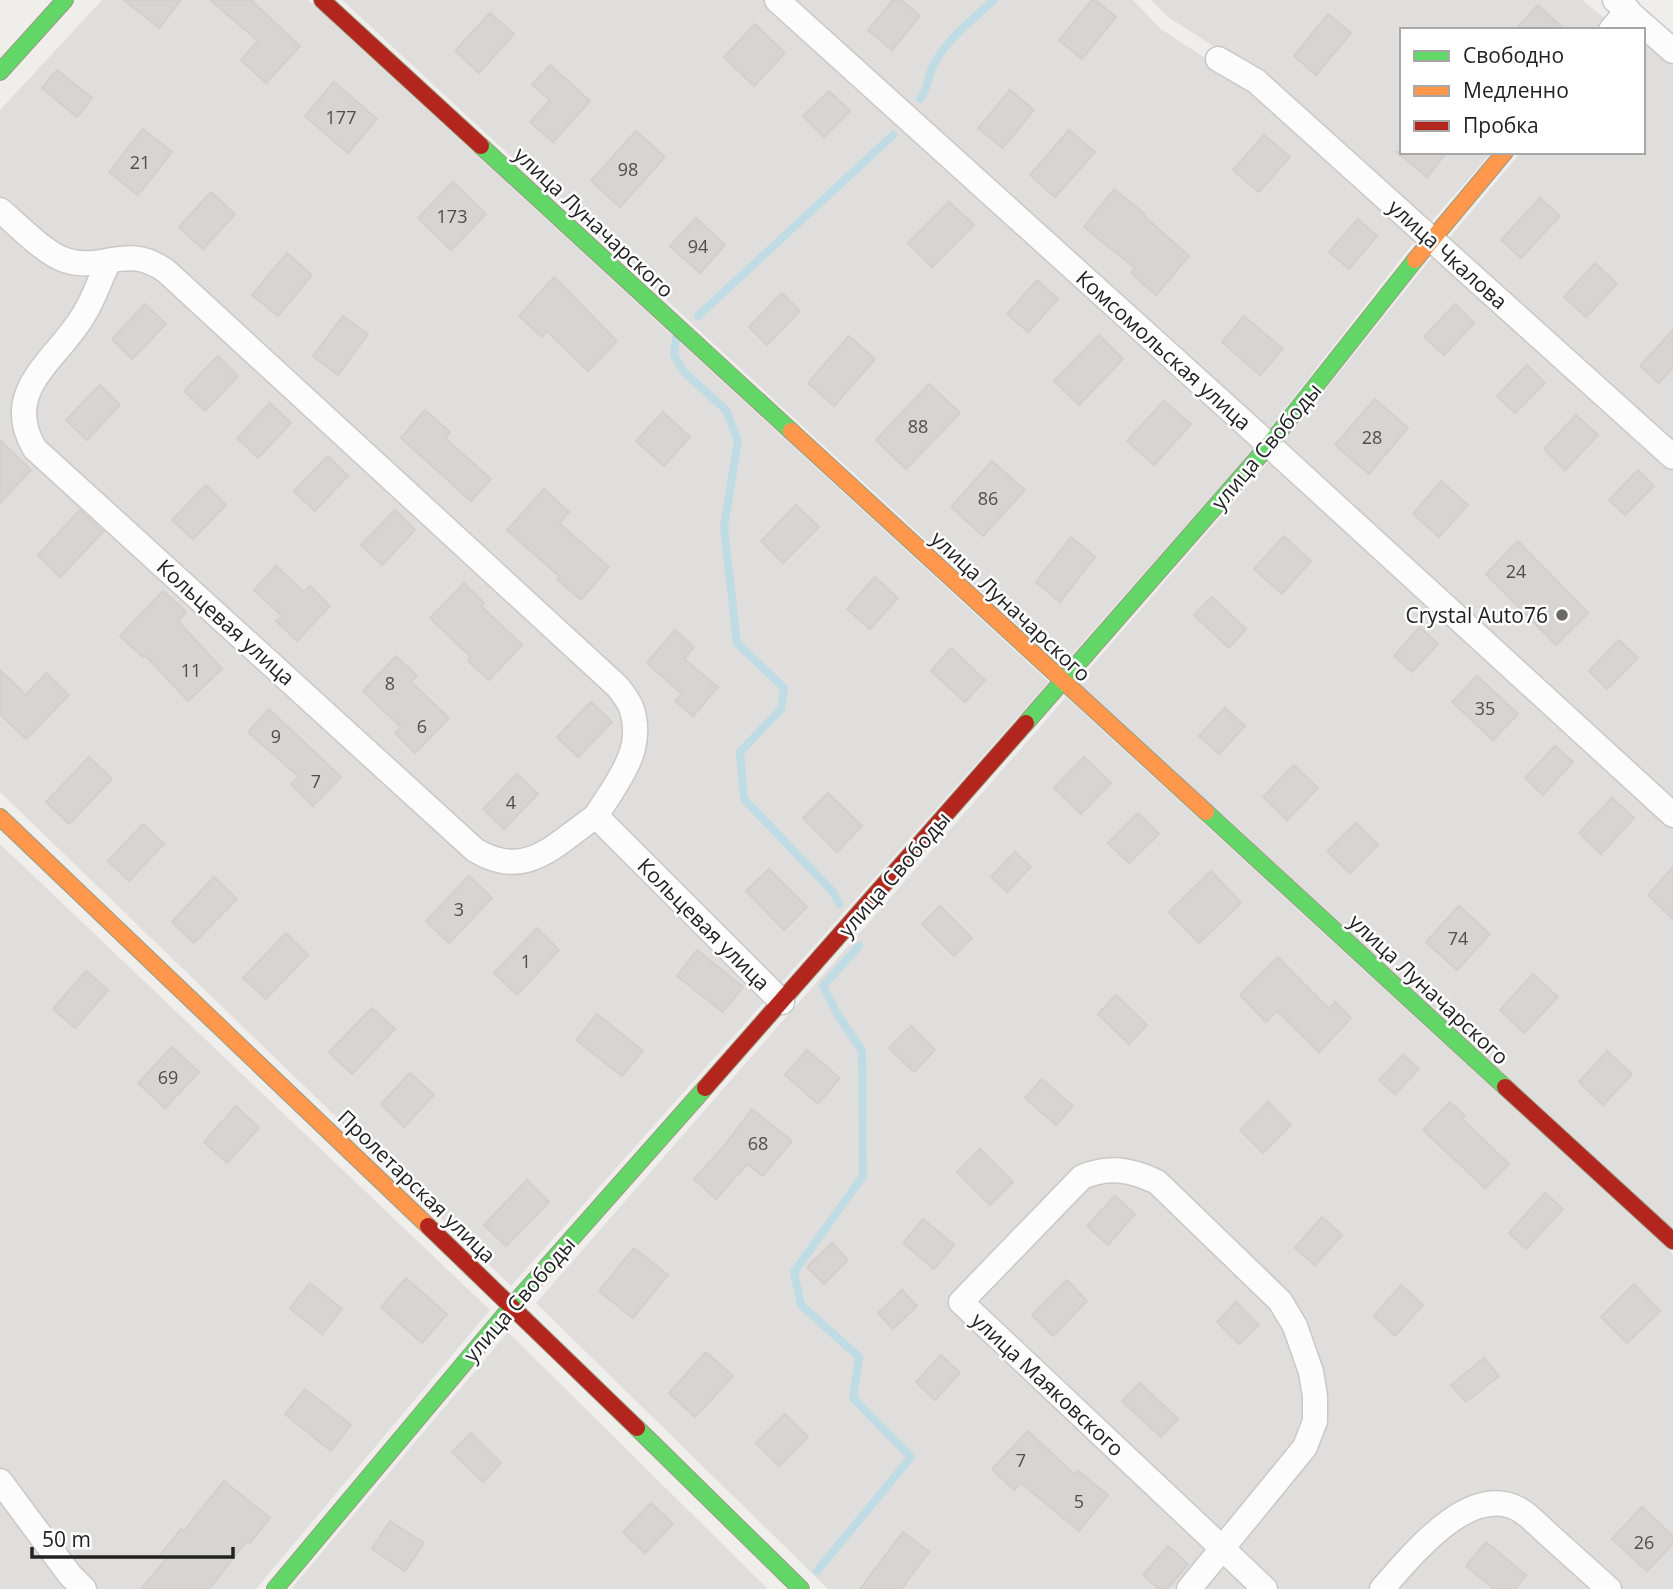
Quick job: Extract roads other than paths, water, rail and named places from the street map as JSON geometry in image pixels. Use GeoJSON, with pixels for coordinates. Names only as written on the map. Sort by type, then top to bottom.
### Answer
{"type":"FeatureCollection","features":[{"type":"Feature","properties":{"kind":"street"},"geometry":{"type":"LineString","coordinates":[[0,72],[65,0]]}},
{"type":"Feature","properties":{"kind":"street","name":"улица Луначарского"},"geometry":{"type":"LineString","coordinates":[[322,0],[1673,1241]]}},
{"type":"Feature","properties":{"kind":"street","name":"Комсомольская улица"},"geometry":{"type":"LineString","coordinates":[[777,0],[1673,815]]}},
{"type":"Feature","properties":{"kind":"street"},"geometry":{"type":"LineString","coordinates":[[1612,28],[1622,5],[1673,51]]}},
{"type":"Feature","properties":{"kind":"street","name":"улица Чкалова"},"geometry":{"type":"LineString","coordinates":[[1218,58],[1256,81],[1673,457]]}},
{"type":"Feature","properties":{"kind":"street","name":"улица Свободы"},"geometry":{"type":"LineString","coordinates":[[275,1589],[512,1306],[1269,445],[1431,239],[1503,154]]}},
{"type":"Feature","properties":{"kind":"street","name":"Кольцевая улица"},"geometry":{"type":"LineString","coordinates":[[0,210],[52,253],[65,260],[79,263],[125,257],[142,258],[166,271],[618,687],[632,707],[636,729],[634,747],[628,764],[596,816],[531,860],[510,864],[492,860],[475,850],[35,449],[24,433],[22,399],[30,382],[83,316],[109,261]]}},
{"type":"Feature","properties":{"kind":"street","name":"Кольцевая улица"},"geometry":{"type":"LineString","coordinates":[[596,816],[782,1002]]}},
{"type":"Feature","properties":{"kind":"street","name":"Пролетарская улица"},"geometry":{"type":"LineString","coordinates":[[0,817],[512,1306],[801,1589]]}},
{"type":"Feature","properties":{"kind":"street","name":"улица Маяковского"},"geometry":{"type":"LineString","coordinates":[[1189,1589],[1223,1549],[1305,1447],[1315,1421],[1311,1371],[1295,1326],[1280,1301],[1157,1182],[1138,1172],[1099,1170],[1082,1177],[961,1302],[1223,1549],[1265,1589]]}},
{"type":"Feature","properties":{"kind":"street"},"geometry":{"type":"LineString","coordinates":[[0,1481],[70,1575],[85,1589]]}},
{"type":"Feature","properties":{"kind":"street"},"geometry":{"type":"LineString","coordinates":[[1382,1589],[1408,1560],[1452,1520],[1482,1503],[1502,1503],[1521,1511],[1609,1589]]}},
{"type":"Feature","properties":{"kind":"waterway"},"geometry":{"type":"LineString","coordinates":[[920,99],[934,64],[947,45],[994,0]]}},
{"type":"Feature","properties":{"kind":"waterway"},"geometry":{"type":"LineString","coordinates":[[698,316],[893,135]]}},
{"type":"Feature","properties":{"kind":"waterway"},"geometry":{"type":"LineString","coordinates":[[676,338],[674,355],[684,372],[726,410],[738,441],[724,527],[737,643],[784,688],[781,709],[740,752],[744,799],[833,892],[839,904]]}},
{"type":"Feature","properties":{"kind":"waterway"},"geometry":{"type":"LineString","coordinates":[[817,1571],[911,1457],[853,1398],[859,1357],[801,1305],[794,1272],[863,1176],[862,1051],[823,986],[859,946]]}},
{"type":"Feature","properties":{"kind":"place","name":"Crystal Auto76"},"geometry":{"type":"Point","coordinates":[1562,615]}}]}
